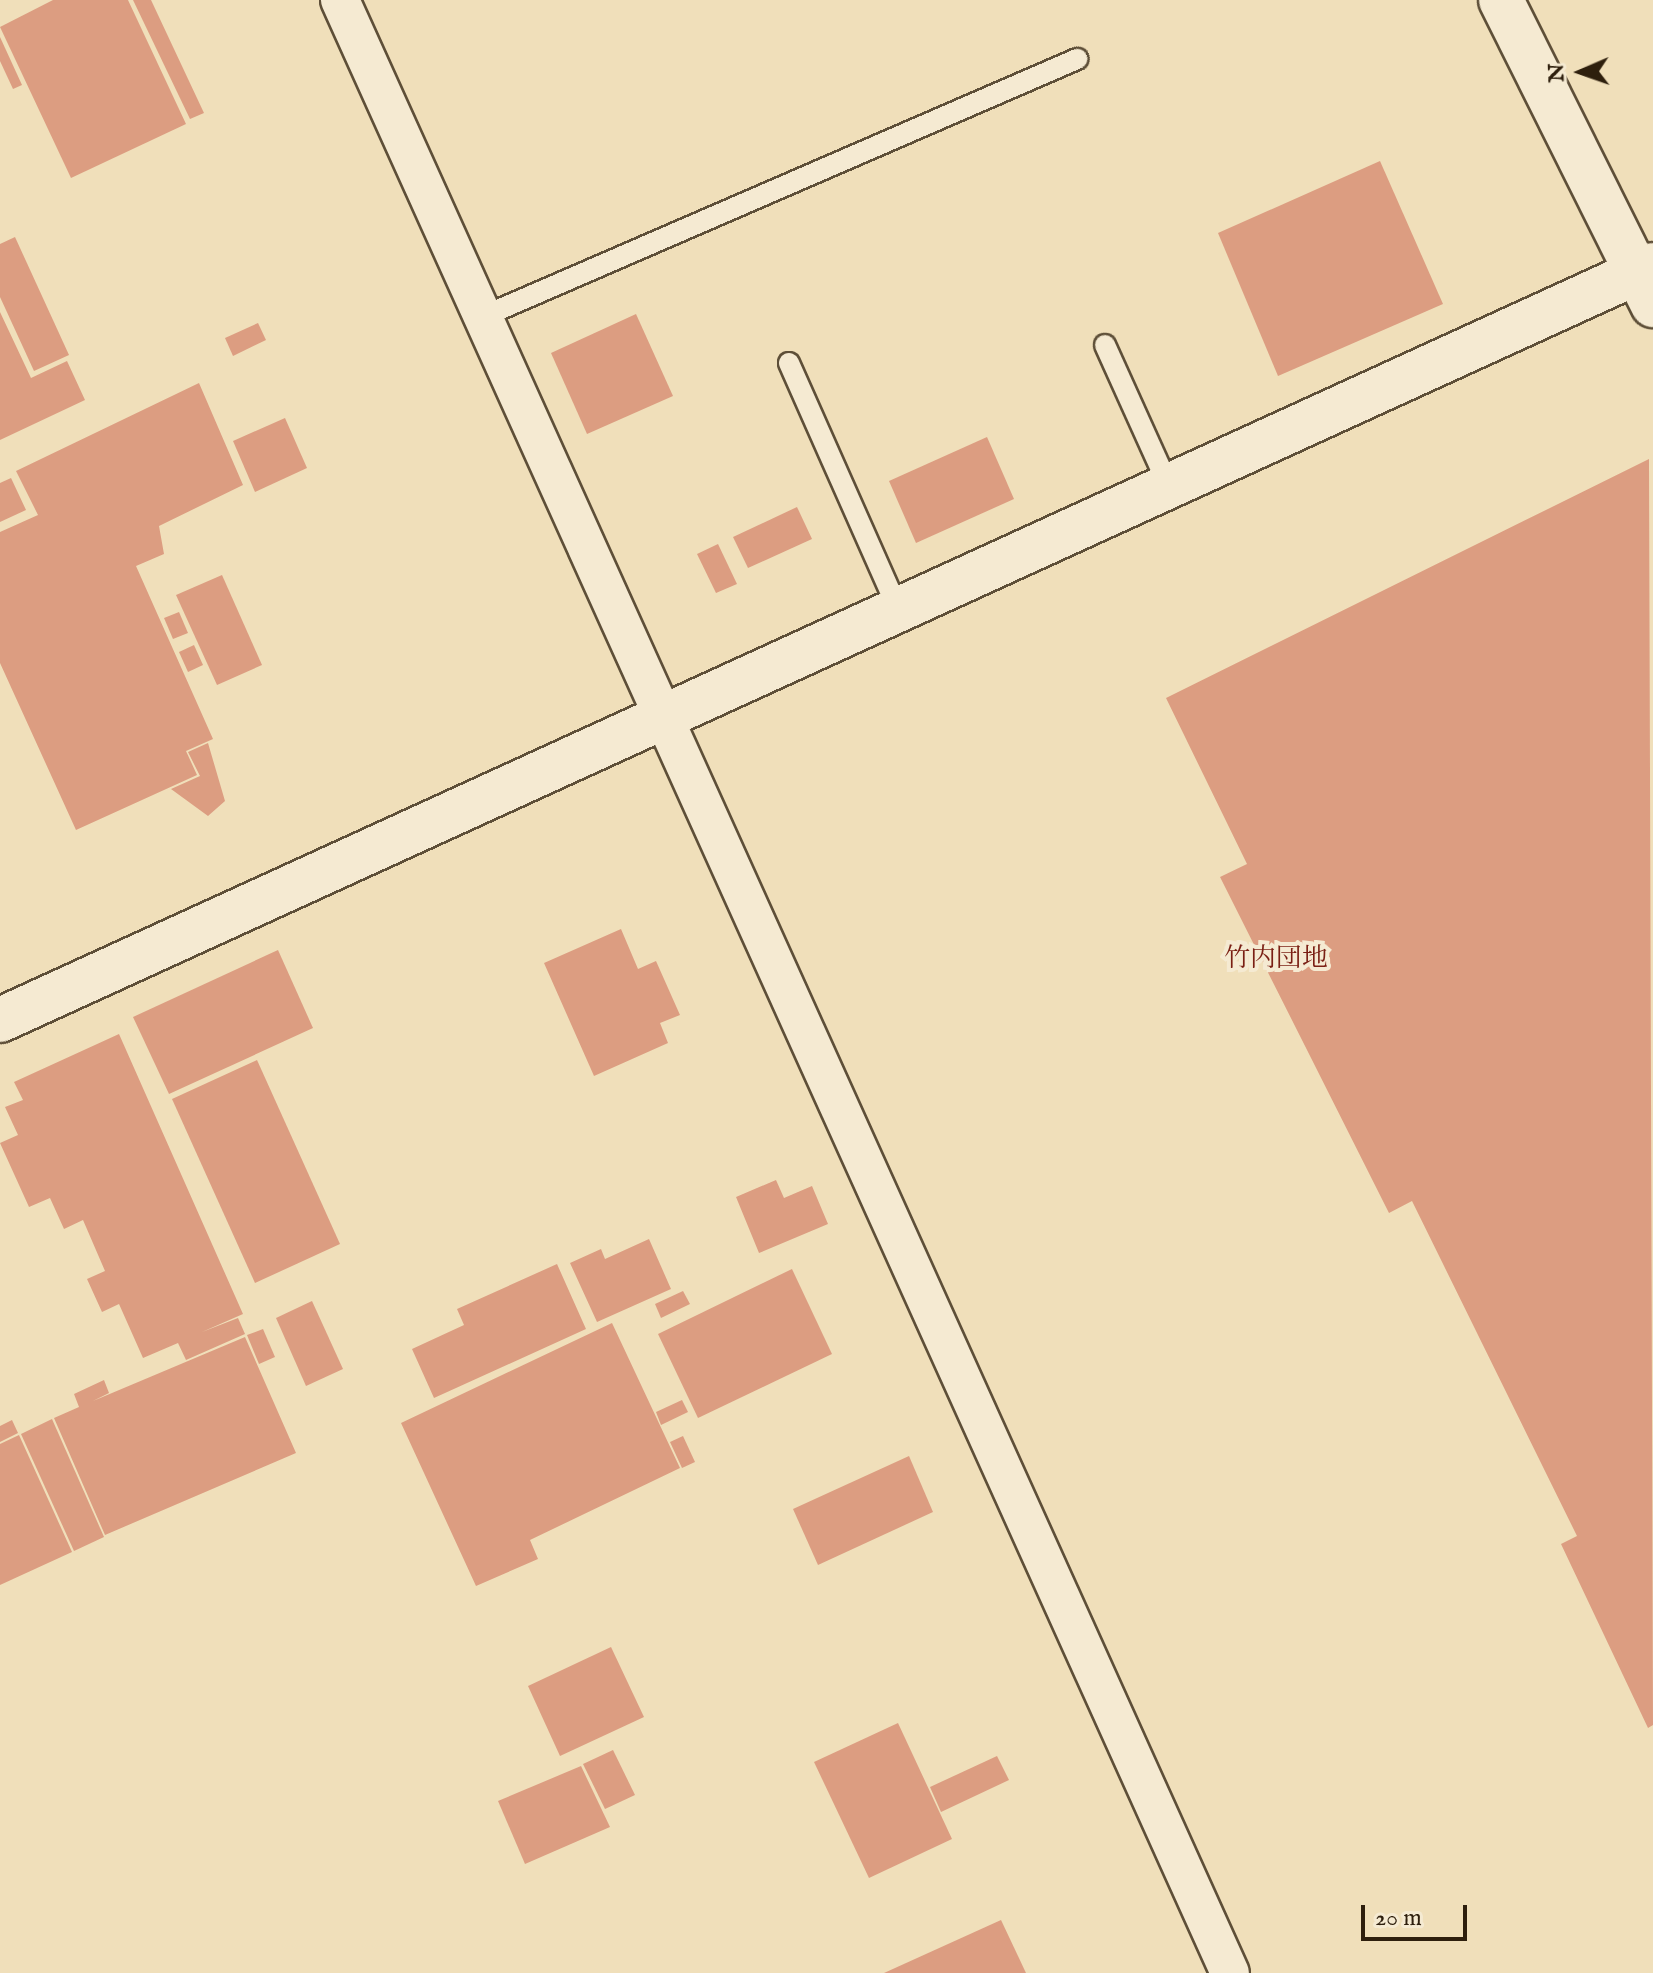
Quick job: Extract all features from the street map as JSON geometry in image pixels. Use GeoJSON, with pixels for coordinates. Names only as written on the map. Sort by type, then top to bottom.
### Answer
{"type":"FeatureCollection","features":[{"type":"Feature","properties":{"kind":"street"},"geometry":{"type":"LineString","coordinates":[[340,0],[662,720],[1230,1973]]}},
{"type":"Feature","properties":{"kind":"street"},"geometry":{"type":"LineString","coordinates":[[0,1020],[1169,487],[1648,281],[1501,0]]}},
{"type":"Feature","properties":{"kind":"lane"},"geometry":{"type":"LineString","coordinates":[[482,317],[1077,59]]}},
{"type":"Feature","properties":{"kind":"lane"},"geometry":{"type":"LineString","coordinates":[[1105,345],[1169,487]]}},
{"type":"Feature","properties":{"kind":"lane"},"geometry":{"type":"LineString","coordinates":[[789,363],[899,611]]}},
{"type":"Feature","properties":{"kind":"building"},"geometry":{"type":"Polygon","coordinates":[[[53,0],[128,0],[186,124],[71,178],[0,27],[53,0]]]}},
{"type":"Feature","properties":{"kind":"building"},"geometry":{"type":"Polygon","coordinates":[[[133,0],[151,0],[204,113],[190,119],[133,0]]]}},
{"type":"Feature","properties":{"kind":"building"},"geometry":{"type":"Polygon","coordinates":[[[0,37],[22,85],[13,89],[0,61],[0,37]]]}},
{"type":"Feature","properties":{"kind":"building"},"geometry":{"type":"Polygon","coordinates":[[[1380,161],[1443,304],[1278,376],[1218,233],[1380,161]]]}},
{"type":"Feature","properties":{"kind":"building"},"geometry":{"type":"Polygon","coordinates":[[[15,237],[69,355],[34,371],[0,297],[0,244],[15,237]]]}},
{"type":"Feature","properties":{"kind":"building"},"geometry":{"type":"Polygon","coordinates":[[[0,312],[31,378],[67,361],[85,400],[0,440],[0,312]]]}},
{"type":"Feature","properties":{"kind":"building"},"geometry":{"type":"Polygon","coordinates":[[[636,314],[673,396],[587,434],[551,353],[636,314]]]}},
{"type":"Feature","properties":{"kind":"building"},"geometry":{"type":"Polygon","coordinates":[[[258,323],[266,340],[233,356],[225,338],[258,323]]]}},
{"type":"Feature","properties":{"kind":"building"},"geometry":{"type":"Polygon","coordinates":[[[199,383],[243,485],[159,526],[164,554],[136,566],[213,739],[186,751],[197,775],[76,830],[0,663],[0,532],[38,515],[16,471],[199,383]]]}},
{"type":"Feature","properties":{"kind":"building"},"geometry":{"type":"Polygon","coordinates":[[[285,418],[307,468],[255,492],[233,441],[285,418]]]}},
{"type":"Feature","properties":{"kind":"building"},"geometry":{"type":"Polygon","coordinates":[[[987,437],[1014,499],[916,543],[889,481],[987,437]]]}},
{"type":"Feature","properties":{"kind":"building"},"geometry":{"type":"Polygon","coordinates":[[[1649,459],[1653,1725],[1648,1728],[1561,1544],[1577,1536],[1412,1201],[1389,1213],[1220,877],[1247,864],[1166,698],[1649,459]]]}},
{"type":"Feature","properties":{"kind":"building"},"geometry":{"type":"Polygon","coordinates":[[[11,478],[26,510],[0,522],[0,483],[11,478]]]}},
{"type":"Feature","properties":{"kind":"building"},"geometry":{"type":"Polygon","coordinates":[[[797,507],[812,539],[748,568],[733,537],[797,507]]]}},
{"type":"Feature","properties":{"kind":"building"},"geometry":{"type":"Polygon","coordinates":[[[718,544],[737,584],[716,593],[697,554],[718,544]]]}},
{"type":"Feature","properties":{"kind":"building"},"geometry":{"type":"Polygon","coordinates":[[[222,575],[262,665],[217,685],[176,595],[222,575]]]}},
{"type":"Feature","properties":{"kind":"building"},"geometry":{"type":"Polygon","coordinates":[[[179,612],[188,633],[173,639],[164,618],[179,612]]]}},
{"type":"Feature","properties":{"kind":"building"},"geometry":{"type":"Polygon","coordinates":[[[194,645],[203,665],[188,672],[179,652],[194,645]]]}},
{"type":"Feature","properties":{"kind":"building"},"geometry":{"type":"Polygon","coordinates":[[[208,743],[225,801],[208,816],[171,789],[200,776],[188,752],[208,743]]]}},
{"type":"Feature","properties":{"kind":"building"},"geometry":{"type":"Polygon","coordinates":[[[621,929],[638,969],[656,961],[680,1015],[660,1023],[668,1043],[594,1076],[544,963],[621,929]]]}},
{"type":"Feature","properties":{"kind":"building"},"geometry":{"type":"Polygon","coordinates":[[[278,950],[313,1028],[169,1094],[133,1017],[278,950]]]}},
{"type":"Feature","properties":{"kind":"building"},"geometry":{"type":"Polygon","coordinates":[[[119,1034],[243,1314],[202,1332],[238,1318],[245,1334],[186,1360],[178,1343],[143,1358],[119,1304],[102,1312],[87,1279],[105,1271],[83,1220],[64,1229],[50,1198],[29,1207],[0,1143],[18,1135],[5,1107],[23,1100],[14,1082],[119,1034]]]}},
{"type":"Feature","properties":{"kind":"building"},"geometry":{"type":"Polygon","coordinates":[[[257,1060],[340,1244],[255,1283],[172,1099],[257,1060]]]}},
{"type":"Feature","properties":{"kind":"building"},"geometry":{"type":"Polygon","coordinates":[[[776,1180],[784,1198],[812,1186],[828,1224],[759,1253],[736,1197],[776,1180]]]}},
{"type":"Feature","properties":{"kind":"building"},"geometry":{"type":"Polygon","coordinates":[[[649,1239],[671,1289],[597,1322],[570,1263],[601,1249],[605,1259],[649,1239]]]}},
{"type":"Feature","properties":{"kind":"building"},"geometry":{"type":"Polygon","coordinates":[[[557,1264],[586,1329],[434,1398],[412,1349],[464,1325],[457,1309],[557,1264]]]}},
{"type":"Feature","properties":{"kind":"building"},"geometry":{"type":"Polygon","coordinates":[[[792,1269],[832,1354],[698,1418],[658,1334],[792,1269]]]}},
{"type":"Feature","properties":{"kind":"building"},"geometry":{"type":"Polygon","coordinates":[[[683,1291],[690,1304],[661,1318],[655,1304],[683,1291]]]}},
{"type":"Feature","properties":{"kind":"building"},"geometry":{"type":"Polygon","coordinates":[[[312,1301],[343,1369],[306,1386],[276,1318],[312,1301]]]}},
{"type":"Feature","properties":{"kind":"building"},"geometry":{"type":"Polygon","coordinates":[[[612,1323],[680,1468],[530,1540],[538,1559],[476,1586],[401,1423],[612,1323]]]}},
{"type":"Feature","properties":{"kind":"building"},"geometry":{"type":"Polygon","coordinates":[[[263,1329],[275,1357],[259,1364],[247,1335],[263,1329]]]}},
{"type":"Feature","properties":{"kind":"building"},"geometry":{"type":"Polygon","coordinates":[[[245,1337],[296,1453],[105,1535],[54,1418],[79,1407],[74,1394],[104,1380],[109,1393],[93,1401],[245,1337]]]}},
{"type":"Feature","properties":{"kind":"building"},"geometry":{"type":"Polygon","coordinates":[[[682,1400],[688,1412],[661,1425],[656,1412],[682,1400]]]}},
{"type":"Feature","properties":{"kind":"building"},"geometry":{"type":"Polygon","coordinates":[[[52,1419],[104,1537],[74,1551],[21,1434],[52,1419]]]}},
{"type":"Feature","properties":{"kind":"building"},"geometry":{"type":"Polygon","coordinates":[[[12,1420],[18,1433],[0,1442],[0,1426],[12,1420]]]}},
{"type":"Feature","properties":{"kind":"building"},"geometry":{"type":"Polygon","coordinates":[[[19,1435],[72,1552],[0,1585],[0,1444],[19,1435]]]}},
{"type":"Feature","properties":{"kind":"building"},"geometry":{"type":"Polygon","coordinates":[[[683,1436],[695,1462],[682,1468],[670,1442],[683,1436]]]}},
{"type":"Feature","properties":{"kind":"building"},"geometry":{"type":"Polygon","coordinates":[[[909,1456],[933,1512],[818,1565],[793,1509],[909,1456]]]}},
{"type":"Feature","properties":{"kind":"building"},"geometry":{"type":"Polygon","coordinates":[[[611,1647],[644,1717],[560,1756],[528,1686],[611,1647]]]}},
{"type":"Feature","properties":{"kind":"building"},"geometry":{"type":"Polygon","coordinates":[[[898,1723],[952,1839],[869,1878],[814,1762],[898,1723]]]}},
{"type":"Feature","properties":{"kind":"building"},"geometry":{"type":"Polygon","coordinates":[[[613,1750],[635,1795],[605,1809],[583,1764],[613,1750]]]}},
{"type":"Feature","properties":{"kind":"building"},"geometry":{"type":"Polygon","coordinates":[[[997,1756],[1009,1780],[941,1812],[930,1787],[997,1756]]]}},
{"type":"Feature","properties":{"kind":"building"},"geometry":{"type":"Polygon","coordinates":[[[581,1766],[610,1827],[525,1864],[498,1801],[581,1766]]]}},
{"type":"Feature","properties":{"kind":"building"},"geometry":{"type":"Polygon","coordinates":[[[1001,1920],[1026,1973],[884,1973],[1001,1920]]]}},
{"type":"Feature","properties":{"kind":"district","name":"竹内団地"},"geometry":{"type":"Point","coordinates":[1276,959]}}]}
